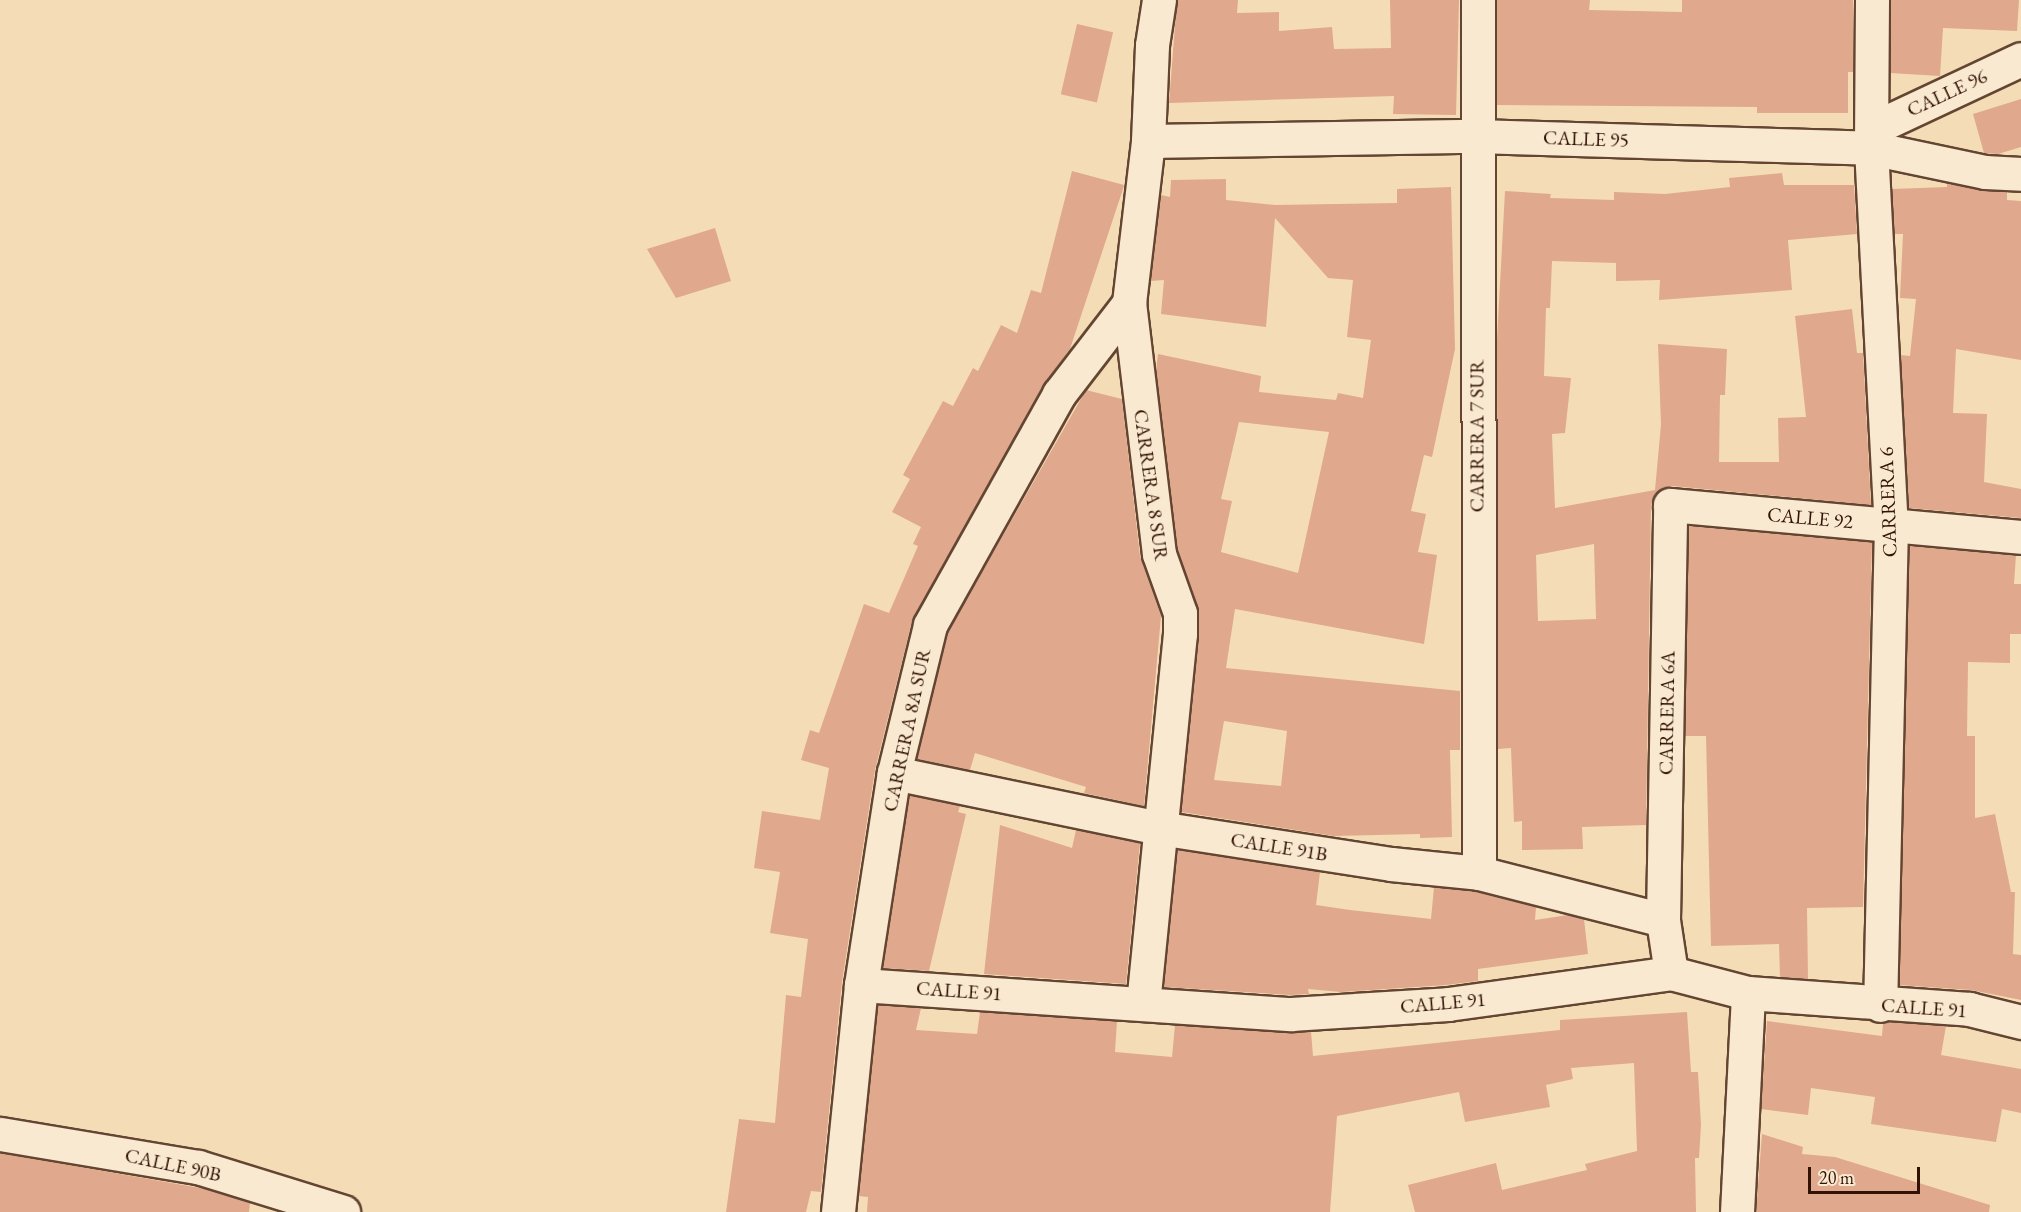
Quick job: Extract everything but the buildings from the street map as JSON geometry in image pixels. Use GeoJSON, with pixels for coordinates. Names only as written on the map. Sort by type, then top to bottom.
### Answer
{"type":"FeatureCollection","features":[{"type":"Feature","properties":{"kind":"street","name":"CARRERA 8 SUR"},"geometry":{"type":"LineString","coordinates":[[1143,1004],[1180,613],[1159,554],[1129,303],[1148,141],[1152,45],[1159,0]]}},
{"type":"Feature","properties":{"kind":"street","name":"CARRERA 7 SUR"},"geometry":{"type":"LineString","coordinates":[[1478,0],[1476,136],[1479,873]]}},
{"type":"Feature","properties":{"kind":"street","name":"CARRERA 6"},"geometry":{"type":"LineString","coordinates":[[1872,0],[1872,138],[1891,525],[1880,1005]]}},
{"type":"Feature","properties":{"kind":"street","name":"CALLE 96"},"geometry":{"type":"LineString","coordinates":[[1872,138],[2021,59]]}},
{"type":"Feature","properties":{"kind":"street","name":"CALLE 95"},"geometry":{"type":"LineString","coordinates":[[1148,141],[1476,136],[1872,138],[1985,172],[2021,174]]}},
{"type":"Feature","properties":{"kind":"street","name":"CARRERA 8A SUR"},"geometry":{"type":"LineString","coordinates":[[838,1212],[861,985],[894,772],[930,626],[1059,394],[1129,303]]}},
{"type":"Feature","properties":{"kind":"street","name":"CALLE 92"},"geometry":{"type":"LineString","coordinates":[[1670,505],[2021,537]]}},
{"type":"Feature","properties":{"kind":"street","name":"CARRERA 6A"},"geometry":{"type":"LineString","coordinates":[[1670,505],[1663,920],[1671,974]]}},
{"type":"Feature","properties":{"kind":"street","name":"CALLE 91B"},"geometry":{"type":"LineString","coordinates":[[894,772],[1159,828],[1391,864],[1479,873],[1663,920]]}},
{"type":"Feature","properties":{"kind":"street","name":"CALLE 91"},"geometry":{"type":"LineString","coordinates":[[861,985],[1302,1013],[1448,1004],[1671,974],[1748,993],[1880,1005],[1969,1009],[2021,1022]]}},
{"type":"Feature","properties":{"kind":"street"},"geometry":{"type":"LineString","coordinates":[[1737,1212],[1748,993]]}},
{"type":"Feature","properties":{"kind":"street","name":"CALLE 90B"},"geometry":{"type":"LineString","coordinates":[[0,1134],[198,1167],[343,1212]]}}]}
